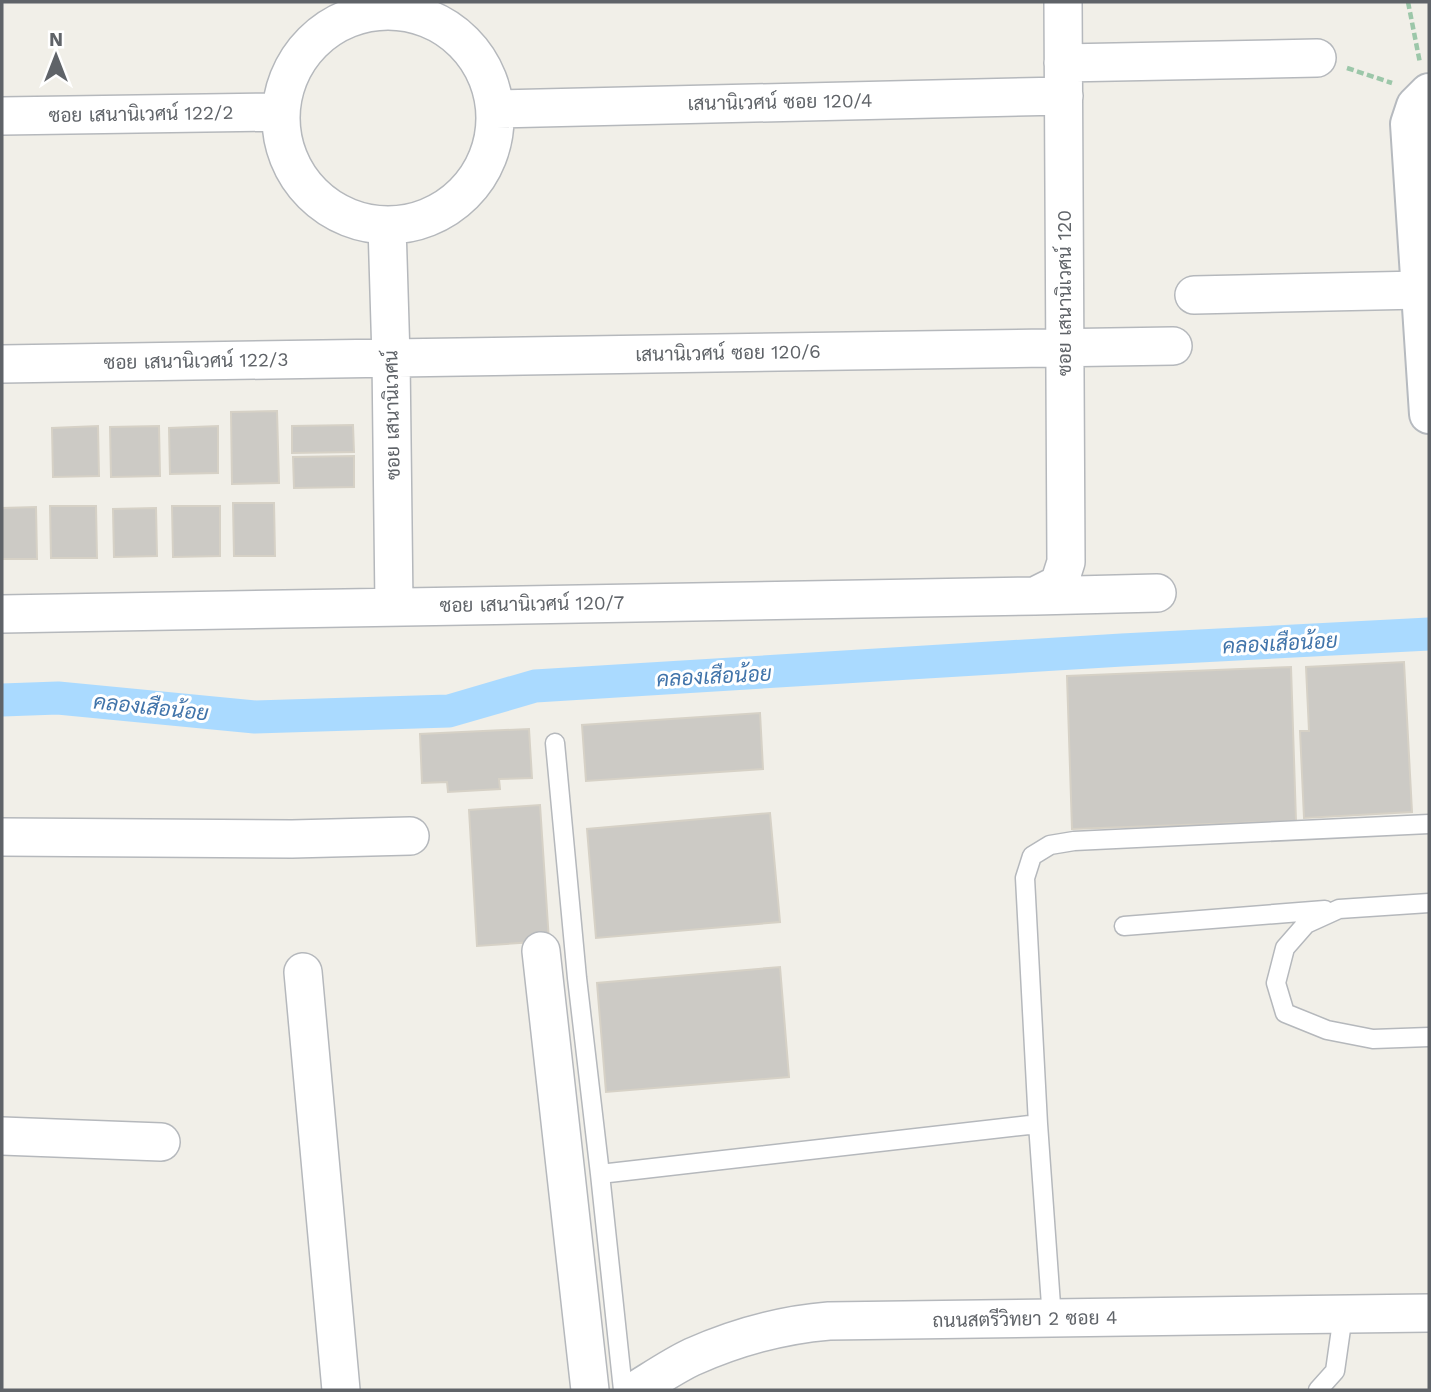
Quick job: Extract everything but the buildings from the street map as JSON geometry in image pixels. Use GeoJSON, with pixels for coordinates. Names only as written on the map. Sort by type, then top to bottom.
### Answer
{"type":"FeatureCollection","features":[{"type":"Feature","properties":{"kind":"main road"},"geometry":{"type":"LineString","coordinates":[[1428,94],[1416,106],[1410,124],[1429,414]]}},
{"type":"Feature","properties":{"kind":"street","name":"ซอย เสนานิเวศน์ 120"},"geometry":{"type":"LineString","coordinates":[[1047,590],[1066,562],[1063,2]]}},
{"type":"Feature","properties":{"kind":"street"},"geometry":{"type":"LineString","coordinates":[[385,6],[417,14],[447,27],[471,49],[488,77],[496,109],[494,138],[484,166],[467,191],[444,209],[416,221],[387,225],[362,222],[339,213],[318,200],[301,182],[288,160],[281,137],[280,112],[286,80],[302,53],[325,31],[353,16],[385,6]]}},
{"type":"Feature","properties":{"kind":"street","name":"เสนานิเวศน์ ซอย 120/4"},"geometry":{"type":"LineString","coordinates":[[496,109],[1064,80],[1317,58]]}},
{"type":"Feature","properties":{"kind":"street","name":"ซอย เสนานิเวศน์ 122/2"},"geometry":{"type":"LineString","coordinates":[[2,116],[280,112]]}},
{"type":"Feature","properties":{"kind":"street","name":"ซอย เสนานิเวศน์"},"geometry":{"type":"LineString","coordinates":[[387,225],[394,606]]}},
{"type":"Feature","properties":{"kind":"street"},"geometry":{"type":"LineString","coordinates":[[1194,295],[1421,290]]}},
{"type":"Feature","properties":{"kind":"street","name":"เสนานิเวศน์ ซอย 120/6"},"geometry":{"type":"LineString","coordinates":[[391,358],[1172,346]]}},
{"type":"Feature","properties":{"kind":"street","name":"ซอย เสนานิเวศน์ 122/3"},"geometry":{"type":"LineString","coordinates":[[2,364],[391,358]]}},
{"type":"Feature","properties":{"kind":"street","name":"ซอย เสนานิเวศน์ 120/7"},"geometry":{"type":"LineString","coordinates":[[2,614],[1047,590],[1157,593]]}},
{"type":"Feature","properties":{"kind":"street"},"geometry":{"type":"LineString","coordinates":[[2,837],[292,839],[410,836]]}},
{"type":"Feature","properties":{"kind":"street"},"geometry":{"type":"LineString","coordinates":[[541,951],[590,1390]]}},
{"type":"Feature","properties":{"kind":"street"},"geometry":{"type":"LineString","coordinates":[[303,972],[341,1390]]}},
{"type":"Feature","properties":{"kind":"street"},"geometry":{"type":"LineString","coordinates":[[2,1136],[161,1142]]}},
{"type":"Feature","properties":{"kind":"street","name":"ถนนสตรีวิทยา 2 ซอย 4"},"geometry":{"type":"LineString","coordinates":[[636,1390],[690,1358],[744,1336],[797,1324],[830,1321],[1429,1313]]}},
{"type":"Feature","properties":{"kind":"lane"},"geometry":{"type":"LineString","coordinates":[[555,743],[577,978],[623,1390]]}},
{"type":"Feature","properties":{"kind":"lane"},"geometry":{"type":"LineString","coordinates":[[1052,1319],[1025,878],[1032,856],[1050,845],[1074,841],[1429,824]]}},
{"type":"Feature","properties":{"kind":"lane"},"geometry":{"type":"LineString","coordinates":[[1124,926],[1429,903]]}},
{"type":"Feature","properties":{"kind":"lane"},"geometry":{"type":"LineString","coordinates":[[1339,909],[1306,924],[1285,948],[1276,983],[1285,1013],[1327,1030],[1373,1040],[1429,1037]]}},
{"type":"Feature","properties":{"kind":"lane"},"geometry":{"type":"LineString","coordinates":[[600,1174],[1038,1124]]}},
{"type":"Feature","properties":{"kind":"lane"},"geometry":{"type":"LineString","coordinates":[[1318,1390],[1335,1371],[1343,1315]]}},
{"type":"Feature","properties":{"kind":"path"},"geometry":{"type":"LineString","coordinates":[[1408,2],[1428,94]]}},
{"type":"Feature","properties":{"kind":"path"},"geometry":{"type":"LineString","coordinates":[[1317,58],[1428,94]]}},
{"type":"Feature","properties":{"kind":"waterway","name":"คลองเสือน้อย"},"geometry":{"type":"LineString","coordinates":[[2,700],[58,698],[255,717],[449,711],[535,686],[1429,634]]}}]}
